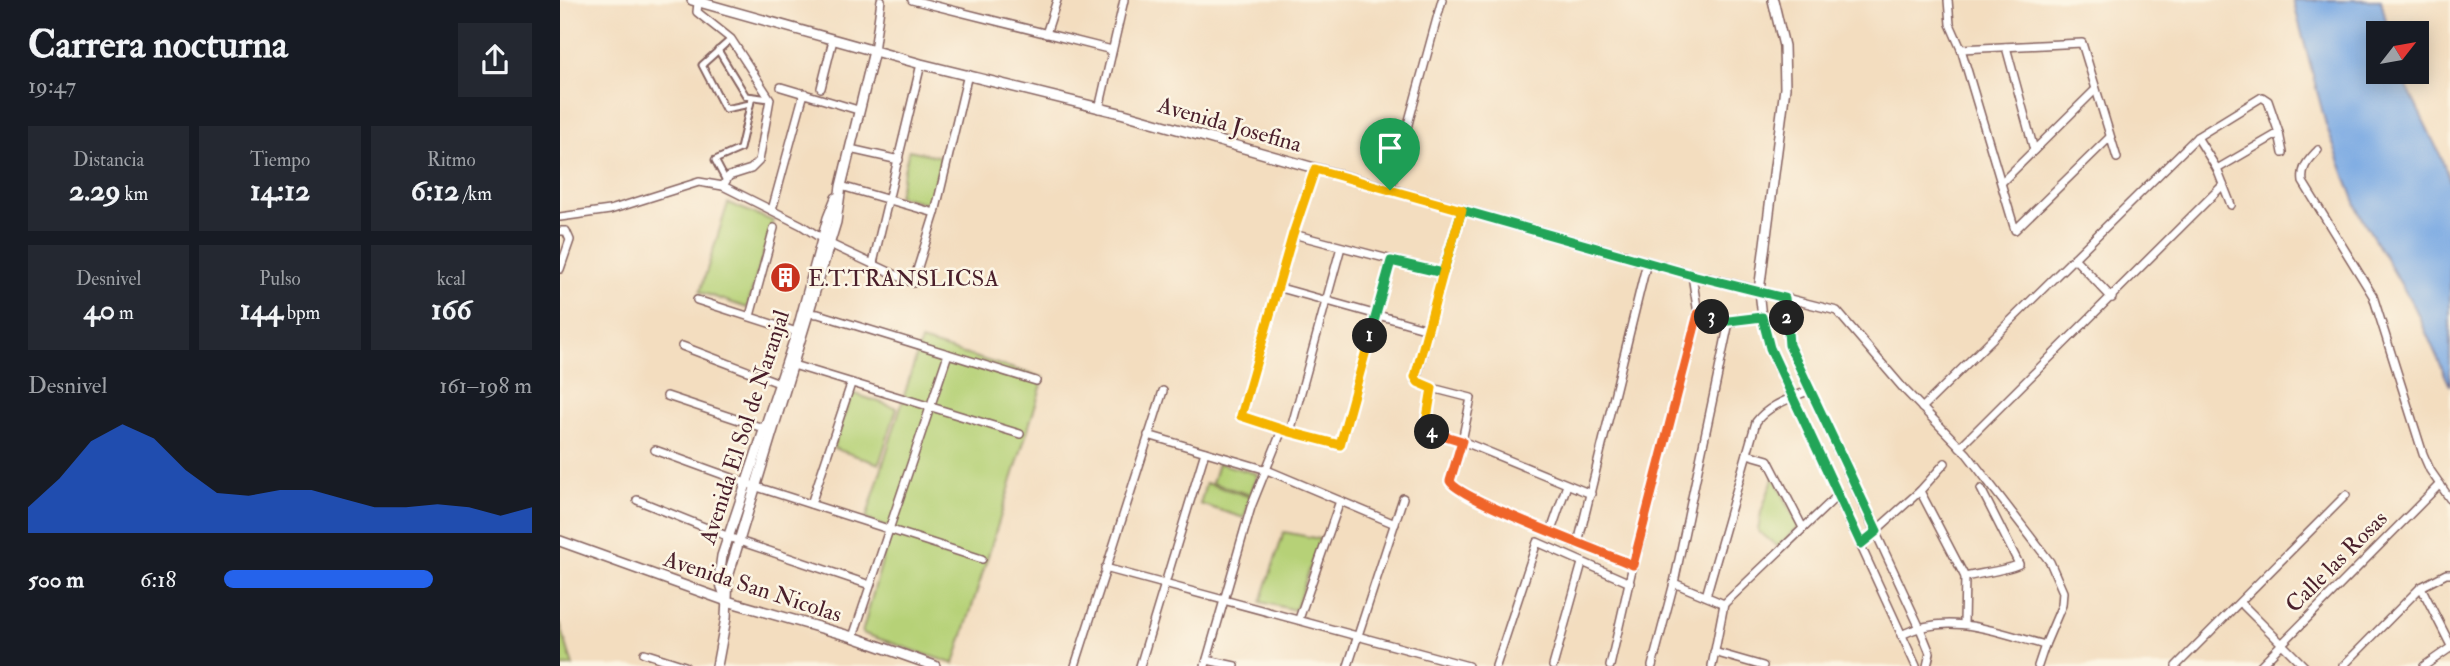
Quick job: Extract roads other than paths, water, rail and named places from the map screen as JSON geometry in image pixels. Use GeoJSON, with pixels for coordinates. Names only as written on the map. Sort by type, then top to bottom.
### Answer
{"type":"FeatureCollection","features":[{"type":"Feature","properties":{"kind":"street","name":"Avenida El Sol de Naranjal"},"geometry":{"type":"LineString","coordinates":[[718,666],[726,618],[728,577],[757,487],[826,242],[836,222],[849,149],[874,51],[881,0]]}},
{"type":"Feature","properties":{"kind":"street"},"geometry":{"type":"LineString","coordinates":[[912,0],[944,4],[1112,50]]}},
{"type":"Feature","properties":{"kind":"street"},"geometry":{"type":"LineString","coordinates":[[1046,34],[1057,0]]}},
{"type":"Feature","properties":{"kind":"street"},"geometry":{"type":"LineString","coordinates":[[1099,108],[1124,0]]}},
{"type":"Feature","properties":{"kind":"street"},"geometry":{"type":"LineString","coordinates":[[1390,190],[1442,0]]}},
{"type":"Feature","properties":{"kind":"street"},"geometry":{"type":"LineString","coordinates":[[1773,0],[1784,46],[1785,88],[1759,291],[1762,317],[1770,348],[1916,666]]}},
{"type":"Feature","properties":{"kind":"street"},"geometry":{"type":"LineString","coordinates":[[1948,0],[1950,24],[1961,50],[2015,230],[2110,137]]}},
{"type":"Feature","properties":{"kind":"street","name":"Avenida Josefina"},"geometry":{"type":"LineString","coordinates":[[695,1],[921,64],[1099,108],[1692,275],[1837,311],[1922,408]]}},
{"type":"Feature","properties":{"kind":"street"},"geometry":{"type":"LineString","coordinates":[[695,1],[699,15],[731,39],[770,99],[759,161],[751,169],[724,183]]}},
{"type":"Feature","properties":{"kind":"street"},"geometry":{"type":"LineString","coordinates":[[731,39],[702,65],[725,109],[750,104]]}},
{"type":"Feature","properties":{"kind":"street"},"geometry":{"type":"LineString","coordinates":[[821,88],[833,40]]}},
{"type":"Feature","properties":{"kind":"street"},"geometry":{"type":"LineString","coordinates":[[1961,50],[2082,43],[2117,158]]}},
{"type":"Feature","properties":{"kind":"street"},"geometry":{"type":"LineString","coordinates":[[2006,47],[2034,150]]}},
{"type":"Feature","properties":{"kind":"street"},"geometry":{"type":"LineString","coordinates":[[718,50],[746,96],[770,99]]}},
{"type":"Feature","properties":{"kind":"street"},"geometry":{"type":"LineString","coordinates":[[873,263],[921,64]]}},
{"type":"Feature","properties":{"kind":"street"},"geometry":{"type":"LineString","coordinates":[[560,217],[610,209],[699,182],[724,183],[802,225],[826,242],[913,283],[934,213],[968,74]]}},
{"type":"Feature","properties":{"kind":"street"},"geometry":{"type":"LineString","coordinates":[[781,87],[858,110]]}},
{"type":"Feature","properties":{"kind":"street"},"geometry":{"type":"LineString","coordinates":[[2002,183],[2095,90]]}},
{"type":"Feature","properties":{"kind":"street"},"geometry":{"type":"LineString","coordinates":[[772,210],[804,93]]}},
{"type":"Feature","properties":{"kind":"street"},"geometry":{"type":"LineString","coordinates":[[724,183],[715,160],[740,149],[752,97]]}},
{"type":"Feature","properties":{"kind":"street"},"geometry":{"type":"LineString","coordinates":[[2039,666],[2045,645],[2063,606],[2063,592],[2056,571],[1960,447],[1922,408],[2197,137],[2262,97],[2268,101],[2283,153]]}},
{"type":"Feature","properties":{"kind":"street"},"geometry":{"type":"LineString","coordinates":[[2217,169],[2279,133]]}},
{"type":"Feature","properties":{"kind":"street"},"geometry":{"type":"LineString","coordinates":[[2197,137],[2217,169],[2231,205]]}},
{"type":"Feature","properties":{"kind":"street"},"geometry":{"type":"LineString","coordinates":[[849,149],[899,160]]}},
{"type":"Feature","properties":{"kind":"street"},"geometry":{"type":"LineString","coordinates":[[2318,150],[2302,170],[2303,182],[2372,296],[2423,454],[2450,499]]}},
{"type":"Feature","properties":{"kind":"street"},"geometry":{"type":"LineString","coordinates":[[1315,169],[1293,234],[1241,416],[1340,445],[1391,261]]}},
{"type":"Feature","properties":{"kind":"street"},"geometry":{"type":"LineString","coordinates":[[1960,447],[2223,185]]}},
{"type":"Feature","properties":{"kind":"street"},"geometry":{"type":"LineString","coordinates":[[841,186],[934,213]]}},
{"type":"Feature","properties":{"kind":"street"},"geometry":{"type":"LineString","coordinates":[[1462,210],[1415,377],[1418,382],[1432,388],[1471,398],[1450,481],[1453,488],[1633,565]]}},
{"type":"Feature","properties":{"kind":"street"},"geometry":{"type":"LineString","coordinates":[[750,316],[774,228]]}},
{"type":"Feature","properties":{"kind":"street"},"geometry":{"type":"LineString","coordinates":[[560,230],[566,231],[570,240],[560,269]]}},
{"type":"Feature","properties":{"kind":"street"},"geometry":{"type":"LineString","coordinates":[[1293,234],[1443,273]]}},
{"type":"Feature","properties":{"kind":"street"},"geometry":{"type":"LineString","coordinates":[[1235,666],[1206,663],[1251,507],[1286,431],[1341,247]]}},
{"type":"Feature","properties":{"kind":"street"},"geometry":{"type":"LineString","coordinates":[[2074,258],[2112,298]]}},
{"type":"Feature","properties":{"kind":"street"},"geometry":{"type":"LineString","coordinates":[[1578,543],[1647,262]]}},
{"type":"Feature","properties":{"kind":"street"},"geometry":{"type":"LineString","coordinates":[[1610,666],[1633,565],[1698,314],[1692,275]]}},
{"type":"Feature","properties":{"kind":"street"},"geometry":{"type":"LineString","coordinates":[[1277,288],[1428,329]]}},
{"type":"Feature","properties":{"kind":"street"},"geometry":{"type":"LineString","coordinates":[[1785,298],[1789,345],[1919,626],[1930,653],[1927,666]]}},
{"type":"Feature","properties":{"kind":"street"},"geometry":{"type":"LineString","coordinates":[[697,300],[800,332]]}},
{"type":"Feature","properties":{"kind":"street"},"geometry":{"type":"LineString","coordinates":[[806,313],[818,314],[1036,382]]}},
{"type":"Feature","properties":{"kind":"street"},"geometry":{"type":"LineString","coordinates":[[1698,314],[1729,321],[1762,317]]}},
{"type":"Feature","properties":{"kind":"street"},"geometry":{"type":"LineString","coordinates":[[1652,666],[1674,583],[1729,321]]}},
{"type":"Feature","properties":{"kind":"street"},"geometry":{"type":"LineString","coordinates":[[682,346],[779,383]]}},
{"type":"Feature","properties":{"kind":"street"},"geometry":{"type":"LineString","coordinates":[[853,638],[948,354]]}},
{"type":"Feature","properties":{"kind":"street","name":"Avenida El Sol de Naranjal"},"geometry":{"type":"LineString","coordinates":[[727,601],[721,586],[719,569],[763,428],[779,383],[790,364]]}},
{"type":"Feature","properties":{"kind":"street"},"geometry":{"type":"LineString","coordinates":[[790,364],[1020,434]]}},
{"type":"Feature","properties":{"kind":"street"},"geometry":{"type":"LineString","coordinates":[[811,503],[851,384]]}},
{"type":"Feature","properties":{"kind":"street"},"geometry":{"type":"LineString","coordinates":[[1432,388],[1425,430],[1462,441],[1591,494]]}},
{"type":"Feature","properties":{"kind":"street"},"geometry":{"type":"LineString","coordinates":[[1706,596],[1756,422],[1762,413],[1810,390]]}},
{"type":"Feature","properties":{"kind":"street"},"geometry":{"type":"LineString","coordinates":[[1075,666],[1163,391]]}},
{"type":"Feature","properties":{"kind":"street"},"geometry":{"type":"LineString","coordinates":[[667,396],[763,428]]}},
{"type":"Feature","properties":{"kind":"street"},"geometry":{"type":"LineString","coordinates":[[1148,435],[1267,470],[1395,524]]}},
{"type":"Feature","properties":{"kind":"street"},"geometry":{"type":"LineString","coordinates":[[654,450],[757,487],[982,559]]}},
{"type":"Feature","properties":{"kind":"street"},"geometry":{"type":"LineString","coordinates":[[1140,666],[1205,452]]}},
{"type":"Feature","properties":{"kind":"street"},"geometry":{"type":"LineString","coordinates":[[1747,454],[1768,460],[1803,528]]}},
{"type":"Feature","properties":{"kind":"street"},"geometry":{"type":"LineString","coordinates":[[1861,544],[1920,491],[1945,463]]}},
{"type":"Feature","properties":{"kind":"street","name":"Calle las Rosas"},"geometry":{"type":"LineString","coordinates":[[2260,666],[2440,484]]}},
{"type":"Feature","properties":{"kind":"street"},"geometry":{"type":"LineString","coordinates":[[1551,531],[1567,485]]}},
{"type":"Feature","properties":{"kind":"street"},"geometry":{"type":"LineString","coordinates":[[1965,577],[1989,570],[2015,568],[2019,564],[1981,489]]}},
{"type":"Feature","properties":{"kind":"street"},"geometry":{"type":"LineString","coordinates":[[1920,491],[1965,577],[1964,623]]}},
{"type":"Feature","properties":{"kind":"street"},"geometry":{"type":"LineString","coordinates":[[1712,666],[1724,604],[1838,495]]}},
{"type":"Feature","properties":{"kind":"street"},"geometry":{"type":"LineString","coordinates":[[2176,666],[2346,495]]}},
{"type":"Feature","properties":{"kind":"street"},"geometry":{"type":"LineString","coordinates":[[1348,666],[1403,498]]}},
{"type":"Feature","properties":{"kind":"street"},"geometry":{"type":"LineString","coordinates":[[637,500],[729,537],[870,585]]}},
{"type":"Feature","properties":{"kind":"street"},"geometry":{"type":"LineString","coordinates":[[1299,619],[1340,501]]}},
{"type":"Feature","properties":{"kind":"street","name":"Avenida San Nicolas"},"geometry":{"type":"LineString","coordinates":[[560,541],[727,601],[853,638],[935,666]]}},
{"type":"Feature","properties":{"kind":"street"},"geometry":{"type":"LineString","coordinates":[[1496,666],[1537,542],[1630,583]]}},
{"type":"Feature","properties":{"kind":"street"},"geometry":{"type":"LineString","coordinates":[[1553,666],[1582,563]]}},
{"type":"Feature","properties":{"kind":"street"},"geometry":{"type":"LineString","coordinates":[[1105,568],[1357,635],[1447,663],[1468,666]]}},
{"type":"Feature","properties":{"kind":"street"},"geometry":{"type":"LineString","coordinates":[[2343,666],[2420,587],[2446,574],[2450,575]]}},
{"type":"Feature","properties":{"kind":"street"},"geometry":{"type":"LineString","coordinates":[[1674,583],[1724,604]]}},
{"type":"Feature","properties":{"kind":"street"},"geometry":{"type":"LineString","coordinates":[[2420,587],[2450,646],[2424,666]]}},
{"type":"Feature","properties":{"kind":"street"},"geometry":{"type":"LineString","coordinates":[[2241,603],[2304,666]]}},
{"type":"Feature","properties":{"kind":"street"},"geometry":{"type":"LineString","coordinates":[[1901,635],[1919,626],[1964,623],[2045,645]]}},
{"type":"Feature","properties":{"kind":"street"},"geometry":{"type":"LineString","coordinates":[[1714,652],[1763,666]]}},
{"type":"Feature","properties":{"kind":"street"},"geometry":{"type":"LineString","coordinates":[[644,653],[685,666]]}},
{"type":"Feature","properties":{"kind":"water"},"geometry":{"type":"Polygon","coordinates":[[[2293,0],[2381,0],[2386,21],[2366,21],[2366,84],[2406,84],[2450,182],[2450,386],[2415,308],[2359,213],[2326,125],[2293,0]]]}},
{"type":"Feature","properties":{"kind":"place","name":"E.T.TRANSLICSA"},"geometry":{"type":"Point","coordinates":[785,278]}}]}
